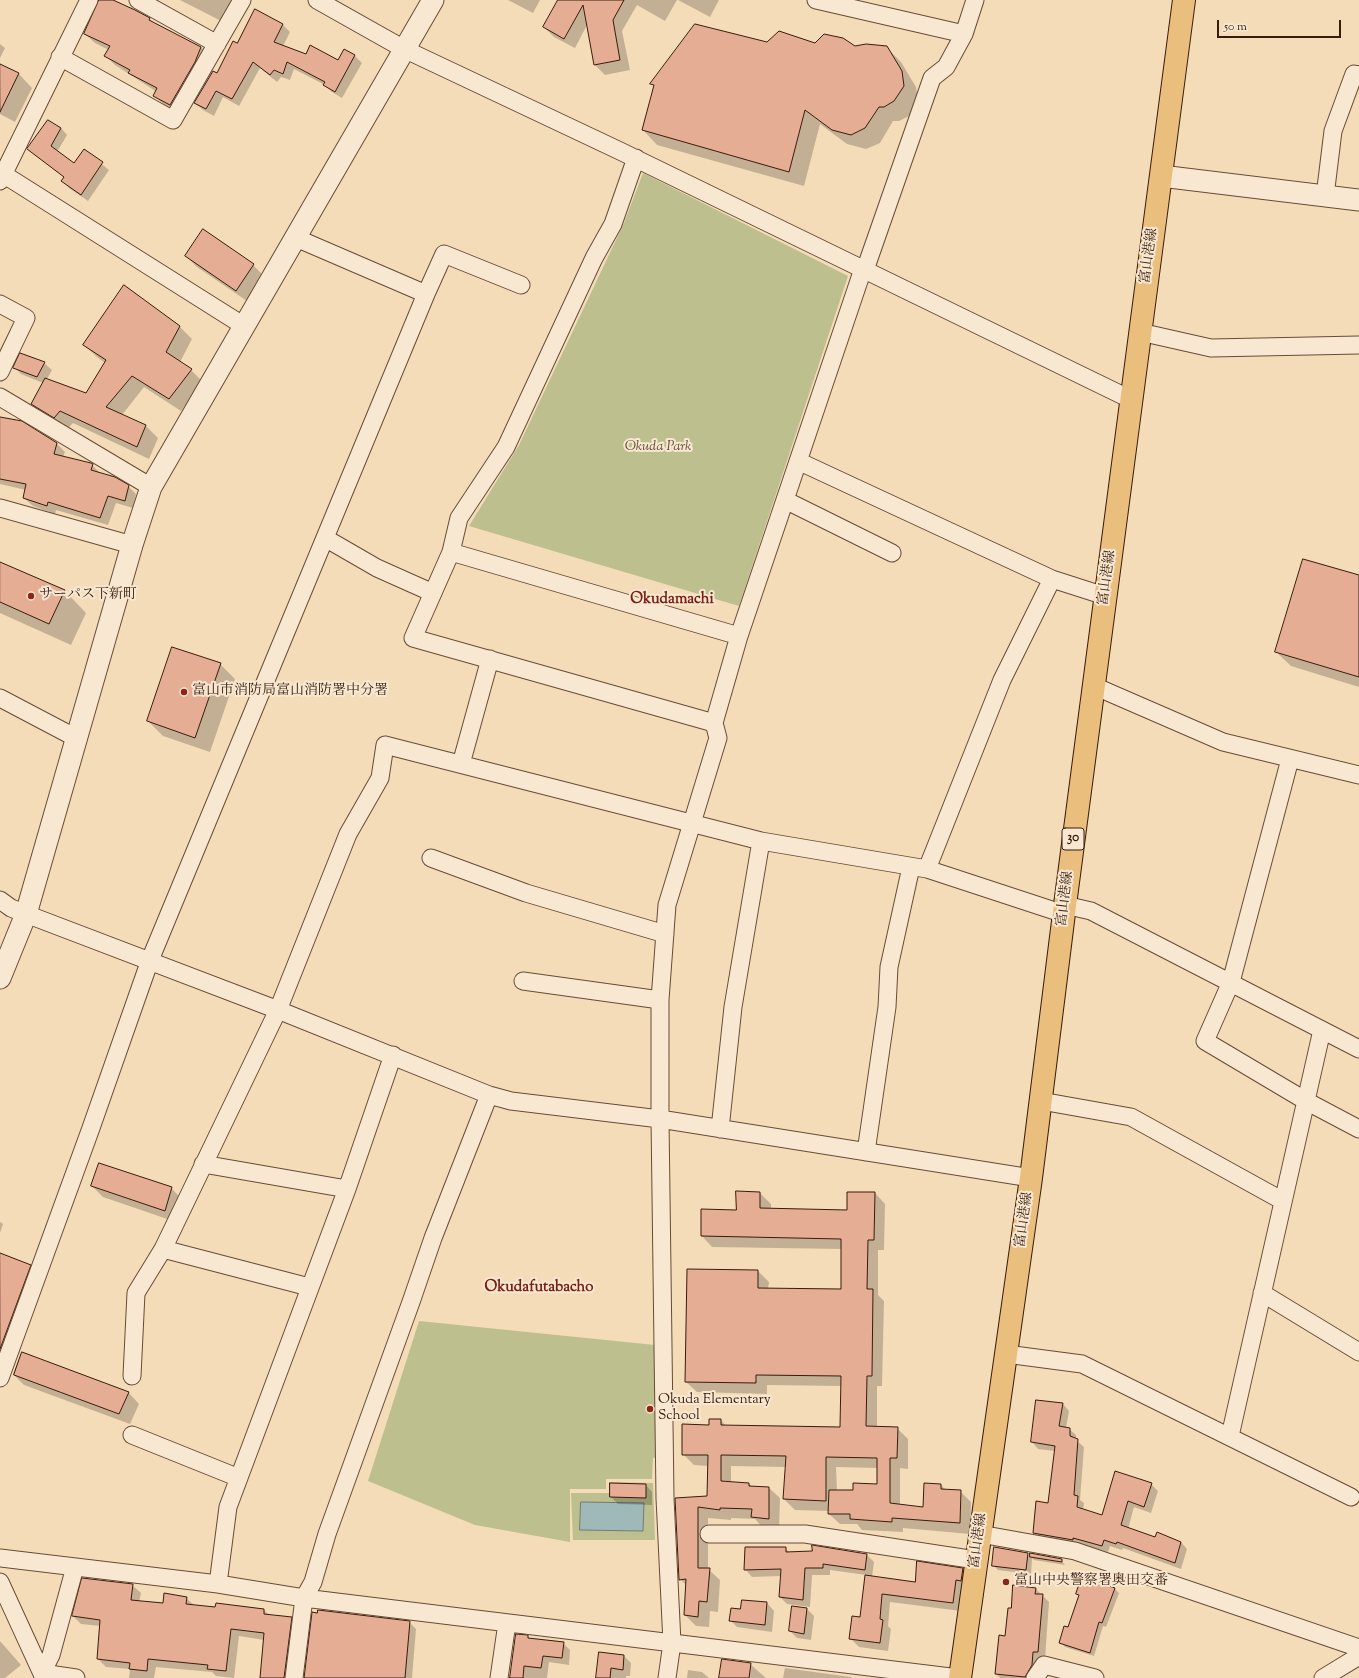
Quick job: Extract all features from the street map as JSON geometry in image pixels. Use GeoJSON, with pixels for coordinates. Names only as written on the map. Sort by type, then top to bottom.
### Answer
{"type":"FeatureCollection","features":[{"type":"Feature","properties":{"kind":"main road","name":"富山港線"},"geometry":{"type":"LineString","coordinates":[[959,1678],[1031,1178],[1064,909],[1184,0]]}},
{"type":"Feature","properties":{"kind":"street"},"geometry":{"type":"LineString","coordinates":[[89,0],[2,178],[244,326]]}},
{"type":"Feature","properties":{"kind":"street"},"geometry":{"type":"LineString","coordinates":[[138,0],[217,44]]}},
{"type":"Feature","properties":{"kind":"street"},"geometry":{"type":"LineString","coordinates":[[60,57],[173,120],[242,0]]}},
{"type":"Feature","properties":{"kind":"street"},"geometry":{"type":"LineString","coordinates":[[317,0],[404,49],[636,158],[1132,400]]}},
{"type":"Feature","properties":{"kind":"street"},"geometry":{"type":"LineString","coordinates":[[0,978],[26,914],[78,738],[132,545],[151,487],[404,49],[434,0]]}},
{"type":"Feature","properties":{"kind":"street"},"geometry":{"type":"LineString","coordinates":[[816,0],[964,34]]}},
{"type":"Feature","properties":{"kind":"street"},"geometry":{"type":"LineString","coordinates":[[667,1678],[672,1643],[665,1498],[660,1000],[668,905],[718,738],[714,723],[739,636],[798,461],[932,78],[946,67],[964,34],[975,0]]}},
{"type":"Feature","properties":{"kind":"street"},"geometry":{"type":"LineString","coordinates":[[1325,196],[1333,132],[1354,74],[1359,75]]}},
{"type":"Feature","properties":{"kind":"street"},"geometry":{"type":"LineString","coordinates":[[636,158],[613,224],[594,258],[506,447],[459,518],[451,552],[413,638],[714,723]]}},
{"type":"Feature","properties":{"kind":"street"},"geometry":{"type":"LineString","coordinates":[[1161,176],[1359,200]]}},
{"type":"Feature","properties":{"kind":"street"},"geometry":{"type":"LineString","coordinates":[[296,238],[426,294]]}},
{"type":"Feature","properties":{"kind":"street"},"geometry":{"type":"LineString","coordinates":[[0,1378],[91,1128],[150,960],[426,294],[444,254],[520,284]]}},
{"type":"Feature","properties":{"kind":"street"},"geometry":{"type":"LineString","coordinates":[[0,304],[26,318],[0,372]]}},
{"type":"Feature","properties":{"kind":"street"},"geometry":{"type":"LineString","coordinates":[[1140,332],[1211,348],[1359,345]]}},
{"type":"Feature","properties":{"kind":"street"},"geometry":{"type":"LineString","coordinates":[[0,397],[151,487]]}},
{"type":"Feature","properties":{"kind":"street"},"geometry":{"type":"LineString","coordinates":[[798,461],[1052,579],[1106,596]]}},
{"type":"Feature","properties":{"kind":"street"},"geometry":{"type":"LineString","coordinates":[[785,500],[892,553]]}},
{"type":"Feature","properties":{"kind":"street"},"geometry":{"type":"LineString","coordinates":[[0,508],[132,545]]}},
{"type":"Feature","properties":{"kind":"street"},"geometry":{"type":"LineString","coordinates":[[325,538],[377,568],[433,593]]}},
{"type":"Feature","properties":{"kind":"street"},"geometry":{"type":"LineString","coordinates":[[451,552],[739,636]]}},
{"type":"Feature","properties":{"kind":"street"},"geometry":{"type":"LineString","coordinates":[[866,1152],[887,1007],[889,967],[919,868],[1002,680],[1052,579]]}},
{"type":"Feature","properties":{"kind":"street"},"geometry":{"type":"LineString","coordinates":[[461,764],[490,659]]}},
{"type":"Feature","properties":{"kind":"street"},"geometry":{"type":"LineString","coordinates":[[1094,686],[1222,742],[1359,775]]}},
{"type":"Feature","properties":{"kind":"street"},"geometry":{"type":"LineString","coordinates":[[0,698],[78,738]]}},
{"type":"Feature","properties":{"kind":"street"},"geometry":{"type":"LineString","coordinates":[[132,1376],[136,1293],[162,1249],[278,1010],[348,834],[380,778],[385,745],[762,841],[919,868],[1064,909],[1091,911],[1359,1049]]}},
{"type":"Feature","properties":{"kind":"street"},"geometry":{"type":"LineString","coordinates":[[1290,759],[1231,982],[1205,1040],[1306,1101],[1359,1129]]}},
{"type":"Feature","properties":{"kind":"street"},"geometry":{"type":"LineString","coordinates":[[720,1129],[733,1007],[762,841]]}},
{"type":"Feature","properties":{"kind":"street"},"geometry":{"type":"LineString","coordinates":[[431,858],[526,893],[665,934]]}},
{"type":"Feature","properties":{"kind":"street"},"geometry":{"type":"LineString","coordinates":[[0,900],[11,908],[26,914],[278,1010],[393,1055],[489,1095],[511,1101],[660,1119],[1031,1178]]}},
{"type":"Feature","properties":{"kind":"street"},"geometry":{"type":"LineString","coordinates":[[523,981],[660,1000]]}},
{"type":"Feature","properties":{"kind":"street"},"geometry":{"type":"LineString","coordinates":[[1230,1436],[1322,1030]]}},
{"type":"Feature","properties":{"kind":"street"},"geometry":{"type":"LineString","coordinates":[[218,1584],[228,1507],[309,1287],[347,1189],[393,1055]]}},
{"type":"Feature","properties":{"kind":"street"},"geometry":{"type":"LineString","coordinates":[[294,1678],[304,1598],[313,1582],[327,1534],[412,1302],[432,1238],[489,1095]]}},
{"type":"Feature","properties":{"kind":"street"},"geometry":{"type":"LineString","coordinates":[[1041,1101],[1131,1117],[1283,1201]]}},
{"type":"Feature","properties":{"kind":"street"},"geometry":{"type":"LineString","coordinates":[[203,1164],[347,1189]]}},
{"type":"Feature","properties":{"kind":"street"},"geometry":{"type":"LineString","coordinates":[[162,1249],[309,1287]]}},
{"type":"Feature","properties":{"kind":"street"},"geometry":{"type":"LineString","coordinates":[[1262,1293],[1359,1352]]}},
{"type":"Feature","properties":{"kind":"street"},"geometry":{"type":"LineString","coordinates":[[1006,1354],[1082,1364],[1351,1497]]}},
{"type":"Feature","properties":{"kind":"street"},"geometry":{"type":"LineString","coordinates":[[132,1435],[239,1478]]}},
{"type":"Feature","properties":{"kind":"street"},"geometry":{"type":"LineString","coordinates":[[709,1534],[805,1534],[976,1560]]}},
{"type":"Feature","properties":{"kind":"street"},"geometry":{"type":"LineString","coordinates":[[980,1534],[1075,1551],[1359,1648]]}},
{"type":"Feature","properties":{"kind":"street"},"geometry":{"type":"LineString","coordinates":[[0,1558],[218,1584],[304,1598],[672,1643],[866,1672],[959,1678]]}},
{"type":"Feature","properties":{"kind":"street"},"geometry":{"type":"LineString","coordinates":[[43,1676],[51,1655],[75,1567]]}},
{"type":"Feature","properties":{"kind":"street"},"geometry":{"type":"LineString","coordinates":[[0,1582],[43,1676]]}},
{"type":"Feature","properties":{"kind":"street"},"geometry":{"type":"LineString","coordinates":[[499,1678],[507,1623]]}},
{"type":"Feature","properties":{"kind":"street"},"geometry":{"type":"LineString","coordinates":[[1323,1678],[1359,1656]]}},
{"type":"Feature","properties":{"kind":"street"},"geometry":{"type":"LineString","coordinates":[[1034,1678],[1044,1665],[1096,1678]]}},
{"type":"Feature","properties":{"kind":"street"},"geometry":{"type":"LineString","coordinates":[[43,1676],[76,1678]]}},
{"type":"Feature","properties":{"kind":"green space","name":"Okuda Park"},"geometry":{"type":"Polygon","coordinates":[[[643,173],[848,276],[739,606],[469,526],[519,445],[624,223],[643,173]]]}},
{"type":"Feature","properties":{"kind":"green space"},"geometry":{"type":"Polygon","coordinates":[[[419,1321],[655,1345],[660,1458],[653,1458],[652,1479],[606,1479],[606,1489],[570,1489],[570,1542],[475,1525],[368,1481],[419,1321]]]}},
{"type":"Feature","properties":{"kind":"green space"},"geometry":{"type":"Polygon","coordinates":[[[609,1482],[653,1483],[655,1540],[573,1540],[571,1493],[609,1493],[609,1482]]]}},
{"type":"Feature","properties":{"kind":"water"},"geometry":{"type":"Polygon","coordinates":[[[581,1502],[644,1503],[643,1531],[580,1530],[581,1502]]]}},
{"type":"Feature","properties":{"kind":"building"},"geometry":{"type":"Polygon","coordinates":[[[99,0],[113,0],[135,10],[150,18],[149,20],[201,47],[195,62],[170,105],[153,96],[157,88],[128,73],[130,70],[104,56],[110,46],[84,34],[99,0]]]}},
{"type":"Feature","properties":{"kind":"building"},"geometry":{"type":"Polygon","coordinates":[[[558,0],[624,0],[613,20],[620,60],[594,65],[583,5],[564,39],[543,27],[558,0]]]}},
{"type":"Feature","properties":{"kind":"building"},"geometry":{"type":"Polygon","coordinates":[[[255,9],[283,24],[274,42],[306,54],[310,45],[338,60],[344,49],[355,55],[335,92],[323,85],[325,82],[287,62],[283,74],[274,70],[270,75],[253,62],[232,99],[216,91],[206,109],[194,103],[213,71],[217,73],[233,41],[237,43],[255,9]]]}},
{"type":"Feature","properties":{"kind":"building"},"geometry":{"type":"Polygon","coordinates":[[[695,24],[767,42],[779,31],[815,43],[824,34],[843,38],[855,46],[866,44],[887,46],[902,71],[904,86],[894,101],[884,107],[879,107],[865,128],[851,135],[832,130],[805,110],[789,172],[642,130],[654,85],[650,84],[695,24]]]}},
{"type":"Feature","properties":{"kind":"building"},"geometry":{"type":"Polygon","coordinates":[[[0,64],[19,73],[0,112],[0,64]]]}},
{"type":"Feature","properties":{"kind":"building"},"geometry":{"type":"Polygon","coordinates":[[[48,120],[61,128],[51,146],[74,163],[84,149],[103,162],[81,195],[61,181],[64,177],[27,149],[48,120]]]}},
{"type":"Feature","properties":{"kind":"building"},"geometry":{"type":"Polygon","coordinates":[[[203,229],[254,264],[236,291],[185,256],[203,229]]]}},
{"type":"Feature","properties":{"kind":"building"},"geometry":{"type":"Polygon","coordinates":[[[124,285],[180,326],[166,352],[192,369],[169,399],[132,376],[106,407],[146,425],[137,447],[60,411],[54,418],[31,404],[45,378],[86,393],[106,360],[83,345],[124,285]]]}},
{"type":"Feature","properties":{"kind":"building"},"geometry":{"type":"Polygon","coordinates":[[[20,353],[45,362],[37,377],[13,368],[20,353]]]}},
{"type":"Feature","properties":{"kind":"building"},"geometry":{"type":"Polygon","coordinates":[[[0,417],[22,421],[57,443],[54,454],[91,463],[93,464],[91,470],[115,477],[129,485],[125,501],[108,496],[100,518],[48,502],[47,506],[23,498],[26,484],[0,479],[0,417]]]}},
{"type":"Feature","properties":{"kind":"building"},"geometry":{"type":"Polygon","coordinates":[[[1303,559],[1359,575],[1359,677],[1275,652],[1303,559]]]}},
{"type":"Feature","properties":{"kind":"building","name":"サーパス下新町"},"geometry":{"type":"Polygon","coordinates":[[[0,562],[65,590],[49,624],[0,602],[0,562]]]}},
{"type":"Feature","properties":{"kind":"building","name":"富山市消防局富山消防署中分署"},"geometry":{"type":"Polygon","coordinates":[[[172,647],[221,663],[195,738],[147,721],[172,647]]]}},
{"type":"Feature","properties":{"kind":"building"},"geometry":{"type":"Polygon","coordinates":[[[99,1163],[172,1187],[165,1211],[91,1186],[99,1163]]]}},
{"type":"Feature","properties":{"kind":"building"},"geometry":{"type":"Polygon","coordinates":[[[736,1191],[760,1192],[760,1208],[847,1210],[847,1192],[875,1192],[874,1240],[868,1240],[867,1289],[873,1289],[872,1376],[867,1376],[866,1426],[898,1427],[897,1458],[890,1458],[890,1503],[923,1507],[924,1483],[941,1484],[941,1489],[961,1490],[960,1523],[892,1518],[892,1522],[850,1519],[850,1514],[828,1514],[829,1490],[853,1490],[853,1483],[877,1484],[877,1458],[826,1457],[826,1501],[783,1499],[786,1456],[721,1455],[721,1481],[749,1483],[749,1486],[769,1487],[769,1519],[751,1517],[752,1509],[720,1508],[720,1510],[698,1507],[698,1568],[710,1568],[707,1602],[699,1601],[698,1617],[684,1615],[686,1579],[679,1580],[675,1498],[707,1496],[708,1455],[682,1455],[682,1424],[709,1425],[709,1419],[721,1419],[721,1425],[840,1427],[841,1376],[756,1375],[756,1383],[685,1382],[687,1269],[758,1270],[758,1288],[841,1289],[841,1239],[701,1236],[701,1209],[736,1210],[736,1191]]]}},
{"type":"Feature","properties":{"kind":"building"},"geometry":{"type":"Polygon","coordinates":[[[0,1253],[31,1265],[0,1349],[0,1253]]]}},
{"type":"Feature","properties":{"kind":"building"},"geometry":{"type":"Polygon","coordinates":[[[22,1352],[129,1392],[119,1414],[14,1375],[22,1352]]]}},
{"type":"Feature","properties":{"kind":"building"},"geometry":{"type":"Polygon","coordinates":[[[1036,1400],[1063,1403],[1059,1426],[1070,1428],[1070,1436],[1078,1439],[1074,1495],[1078,1496],[1077,1507],[1102,1515],[1115,1471],[1152,1483],[1144,1507],[1128,1501],[1121,1525],[1155,1537],[1157,1532],[1181,1542],[1175,1563],[1117,1542],[1116,1544],[1104,1540],[1102,1546],[1073,1538],[1073,1540],[1033,1533],[1036,1501],[1048,1503],[1055,1446],[1031,1442],[1036,1400]]]}},
{"type":"Feature","properties":{"kind":"building"},"geometry":{"type":"Polygon","coordinates":[[[610,1483],[646,1484],[646,1498],[610,1497],[610,1483]]]}},
{"type":"Feature","properties":{"kind":"building"},"geometry":{"type":"Polygon","coordinates":[[[812,1545],[867,1554],[865,1570],[823,1564],[823,1568],[805,1568],[803,1600],[779,1597],[781,1569],[744,1570],[745,1547],[786,1547],[786,1552],[812,1551],[812,1545]]]}},
{"type":"Feature","properties":{"kind":"building"},"geometry":{"type":"Polygon","coordinates":[[[994,1547],[1028,1553],[1026,1570],[992,1566],[994,1547]]]}},
{"type":"Feature","properties":{"kind":"building"},"geometry":{"type":"Polygon","coordinates":[[[1030,1553],[1062,1559],[1062,1562],[1030,1557],[1030,1553]]]}},
{"type":"Feature","properties":{"kind":"building"},"geometry":{"type":"Polygon","coordinates":[[[917,1561],[963,1568],[961,1581],[956,1580],[953,1603],[882,1594],[880,1619],[883,1620],[880,1643],[849,1639],[852,1616],[860,1617],[865,1575],[915,1582],[917,1561]]]}},
{"type":"Feature","properties":{"kind":"building"},"geometry":{"type":"Polygon","coordinates":[[[1082,1577],[1115,1588],[1102,1623],[1099,1622],[1090,1653],[1059,1643],[1064,1626],[1068,1627],[1079,1595],[1076,1594],[1082,1577]]]}},
{"type":"Feature","properties":{"kind":"building"},"geometry":{"type":"Polygon","coordinates":[[[82,1578],[133,1584],[131,1600],[163,1603],[164,1593],[187,1597],[186,1604],[215,1607],[216,1603],[264,1609],[264,1614],[292,1617],[284,1678],[260,1678],[264,1633],[231,1629],[226,1671],[207,1669],[208,1665],[148,1659],[147,1671],[129,1669],[130,1663],[97,1659],[100,1620],[72,1616],[82,1578]]]}},
{"type":"Feature","properties":{"kind":"building"},"geometry":{"type":"Polygon","coordinates":[[[1013,1585],[1036,1588],[1035,1594],[1043,1594],[1038,1652],[1033,1652],[1032,1665],[1025,1677],[995,1674],[999,1635],[1005,1636],[1008,1608],[1011,1608],[1013,1585]]]}},
{"type":"Feature","properties":{"kind":"building"},"geometry":{"type":"Polygon","coordinates":[[[742,1600],[767,1602],[765,1625],[729,1621],[731,1608],[740,1609],[742,1600]]]}},
{"type":"Feature","properties":{"kind":"building"},"geometry":{"type":"Polygon","coordinates":[[[792,1606],[807,1608],[804,1634],[789,1631],[792,1606]]]}},
{"type":"Feature","properties":{"kind":"building"},"geometry":{"type":"Polygon","coordinates":[[[318,1610],[410,1621],[405,1678],[304,1678],[312,1612],[317,1613],[318,1610]]]}},
{"type":"Feature","properties":{"kind":"building"},"geometry":{"type":"Polygon","coordinates":[[[516,1634],[528,1635],[528,1638],[564,1642],[562,1658],[543,1656],[541,1668],[524,1666],[523,1678],[510,1678],[516,1634]]]}},
{"type":"Feature","properties":{"kind":"building"},"geometry":{"type":"Polygon","coordinates":[[[599,1652],[624,1655],[623,1670],[611,1668],[610,1678],[596,1678],[599,1652]]]}},
{"type":"Feature","properties":{"kind":"building"},"geometry":{"type":"Polygon","coordinates":[[[722,1659],[751,1663],[749,1678],[719,1678],[722,1659]]]}},
{"type":"Feature","properties":{"kind":"place","name":"サーパス下新町"},"geometry":{"type":"Point","coordinates":[31,596]}},
{"type":"Feature","properties":{"kind":"place","name":"富山市消防局富山消防署中分署"},"geometry":{"type":"Point","coordinates":[184,692]}},
{"type":"Feature","properties":{"kind":"place","name":"Okuda Elementary School"},"geometry":{"type":"Point","coordinates":[650,1409]}},
{"type":"Feature","properties":{"kind":"place","name":"富山中央警察署奥田交番"},"geometry":{"type":"Point","coordinates":[1006,1582]}},
{"type":"Feature","properties":{"kind":"district","name":"Okudamachi"},"geometry":{"type":"Point","coordinates":[672,600]}},
{"type":"Feature","properties":{"kind":"district","name":"Okudafutabacho"},"geometry":{"type":"Point","coordinates":[539,1288]}}]}
